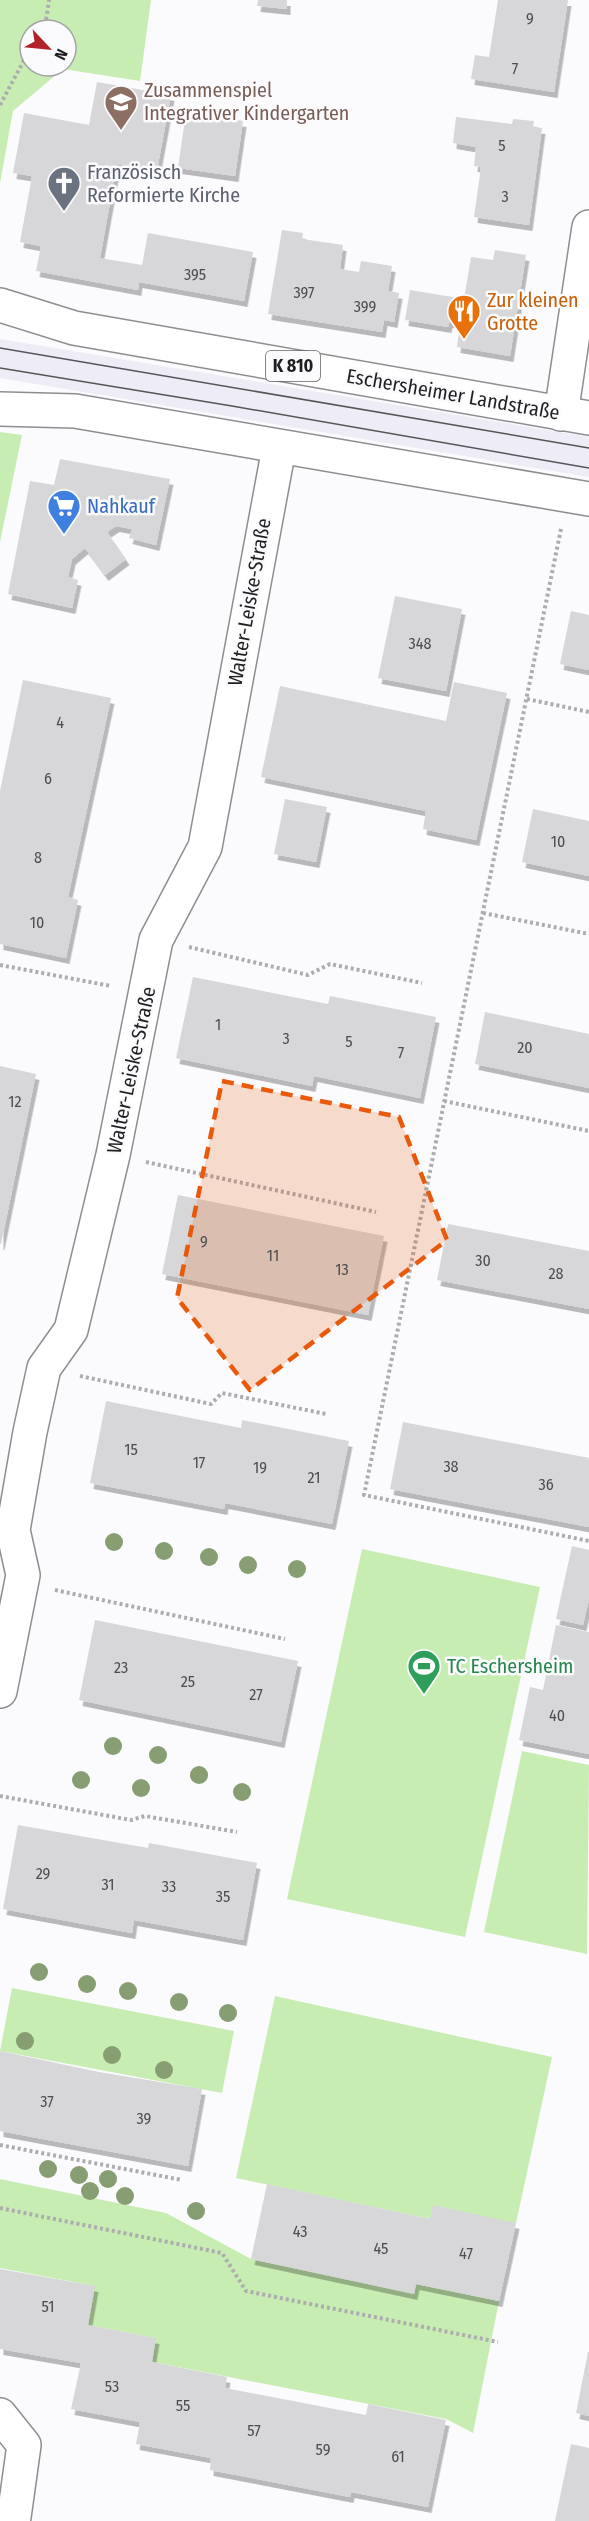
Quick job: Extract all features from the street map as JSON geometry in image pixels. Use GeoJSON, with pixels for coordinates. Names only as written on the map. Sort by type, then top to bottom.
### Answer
{"type":"FeatureCollection","features":[{"type":"Feature","properties":{"kind":"street"},"geometry":{"type":"LineString","coordinates":[[575,416],[589,227]]}},
{"type":"Feature","properties":{"kind":"street","name":"Eschersheimer Landstraße"},"geometry":{"type":"LineString","coordinates":[[0,305],[74,328],[575,416]]}},
{"type":"Feature","properties":{"kind":"street"},"geometry":{"type":"LineString","coordinates":[[0,409],[75,411],[279,448],[589,499]]}},
{"type":"Feature","properties":{"kind":"street","name":"Walter-Leiske-Straße"},"geometry":{"type":"LineString","coordinates":[[0,1691],[23,1575],[13,1530],[44,1368],[71,1330],[113,1155],[156,940],[205,847],[279,448]]}},
{"type":"Feature","properties":{"kind":"street"},"geometry":{"type":"LineString","coordinates":[[0,2415],[24,2445],[20,2520]]}},
{"type":"Feature","properties":{"kind":"path"},"geometry":{"type":"LineString","coordinates":[[46,18],[49,0]]}},
{"type":"Feature","properties":{"kind":"path"},"geometry":{"type":"LineString","coordinates":[[0,105],[18,72]]}},
{"type":"Feature","properties":{"kind":"path"},"geometry":{"type":"LineString","coordinates":[[561,525],[364,1495],[589,1541]]}},
{"type":"Feature","properties":{"kind":"path"},"geometry":{"type":"LineString","coordinates":[[527,699],[589,712]]}},
{"type":"Feature","properties":{"kind":"path"},"geometry":{"type":"LineString","coordinates":[[483,913],[589,934]]}},
{"type":"Feature","properties":{"kind":"path"},"geometry":{"type":"LineString","coordinates":[[156,940],[308,975],[330,964],[422,983]]}},
{"type":"Feature","properties":{"kind":"path"},"geometry":{"type":"LineString","coordinates":[[0,965],[147,993]]}},
{"type":"Feature","properties":{"kind":"path"},"geometry":{"type":"LineString","coordinates":[[444,1101],[589,1131]]}},
{"type":"Feature","properties":{"kind":"path"},"geometry":{"type":"LineString","coordinates":[[113,1155],[376,1212]]}},
{"type":"Feature","properties":{"kind":"path"},"geometry":{"type":"LineString","coordinates":[[44,1368],[211,1404],[222,1393],[326,1414]]}},
{"type":"Feature","properties":{"kind":"path"},"geometry":{"type":"LineString","coordinates":[[22,1583],[285,1639]]}},
{"type":"Feature","properties":{"kind":"path"},"geometry":{"type":"LineString","coordinates":[[0,1796],[131,1820],[145,1816],[237,1832]]}},
{"type":"Feature","properties":{"kind":"path"},"geometry":{"type":"LineString","coordinates":[[0,2145],[182,2180]]}},
{"type":"Feature","properties":{"kind":"path"},"geometry":{"type":"LineString","coordinates":[[0,2208],[222,2253],[246,2291],[498,2342]]}},
{"type":"Feature","properties":{"kind":"highlighted area"},"geometry":{"type":"Polygon","coordinates":[[[222,1081],[399,1117],[447,1240],[250,1390],[177,1298],[222,1081]]]}},
{"type":"Feature","properties":{"kind":"shaded area"},"geometry":{"type":"Polygon","coordinates":[[[0,339],[589,437],[589,477],[0,378],[0,339]]]}},
{"type":"Feature","properties":{"kind":"green space"},"geometry":{"type":"Polygon","coordinates":[[[0,0],[151,0],[140,81],[78,71],[78,18],[18,18],[18,78],[52,78],[13,111],[0,183],[0,0]]]}},
{"type":"Feature","properties":{"kind":"green space"},"geometry":{"type":"Polygon","coordinates":[[[0,432],[22,435],[0,542],[0,432]]]}},
{"type":"Feature","properties":{"kind":"green space"},"geometry":{"type":"Polygon","coordinates":[[[362,1549],[540,1587],[465,1937],[287,1899],[362,1549]]]}},
{"type":"Feature","properties":{"kind":"green space"},"geometry":{"type":"Polygon","coordinates":[[[522,1751],[589,1765],[587,1954],[484,1932],[522,1751]]]}},
{"type":"Feature","properties":{"kind":"green space"},"geometry":{"type":"Polygon","coordinates":[[[12,1988],[234,2031],[222,2093],[0,2051],[12,1988]]]}},
{"type":"Feature","properties":{"kind":"green space"},"geometry":{"type":"Polygon","coordinates":[[[275,1996],[552,2057],[516,2223],[430,2219],[236,2178],[275,1996]]]}},
{"type":"Feature","properties":{"kind":"green space"},"geometry":{"type":"Polygon","coordinates":[[[0,2179],[166,2213],[251,2259],[414,2293],[416,2284],[499,2301],[473,2433],[446,2419],[152,2362],[155,2338],[88,2325],[94,2286],[0,2268],[0,2179]]]}},
{"type":"Feature","properties":{"kind":"building"},"geometry":{"type":"Polygon","coordinates":[[[258,0],[287,0],[287,9],[257,6],[258,0]]]}},
{"type":"Feature","properties":{"kind":"building"},"geometry":{"type":"Polygon","coordinates":[[[498,0],[568,0],[554,92],[471,79],[475,55],[489,57],[498,0]]]}},
{"type":"Feature","properties":{"kind":"building"},"geometry":{"type":"Polygon","coordinates":[[[97,82],[171,95],[157,170],[117,164],[100,258],[142,265],[148,233],[253,252],[244,301],[139,282],[138,290],[36,271],[41,246],[20,242],[32,176],[13,173],[24,113],[89,125],[97,82]]]}},
{"type":"Feature","properties":{"kind":"building"},"geometry":{"type":"Polygon","coordinates":[[[186,112],[243,121],[235,176],[178,168],[186,112]]]}},
{"type":"Feature","properties":{"kind":"building"},"geometry":{"type":"Polygon","coordinates":[[[456,117],[512,124],[513,119],[534,121],[533,127],[542,128],[529,225],[474,217],[481,167],[474,166],[476,147],[453,143],[456,117]]]}},
{"type":"Feature","properties":{"kind":"building"},"geometry":{"type":"Polygon","coordinates":[[[282,230],[303,233],[302,239],[343,245],[340,269],[359,272],[361,261],[392,266],[388,291],[399,293],[394,322],[384,320],[382,332],[268,314],[282,230]]]}},
{"type":"Feature","properties":{"kind":"building"},"geometry":{"type":"Polygon","coordinates":[[[495,250],[526,255],[510,356],[457,347],[460,323],[449,322],[448,327],[405,320],[410,290],[464,299],[471,257],[493,260],[495,250]]]}},
{"type":"Feature","properties":{"kind":"building","name":"Nahkauf"},"geometry":{"type":"Polygon","coordinates":[[[60,459],[170,479],[156,545],[129,538],[132,529],[116,526],[107,532],[126,559],[105,575],[85,548],[72,559],[68,577],[78,580],[72,608],[8,594],[30,481],[54,485],[60,459]]]}},
{"type":"Feature","properties":{"kind":"building"},"geometry":{"type":"Polygon","coordinates":[[[395,596],[462,609],[446,691],[378,678],[395,596]]]}},
{"type":"Feature","properties":{"kind":"building"},"geometry":{"type":"Polygon","coordinates":[[[571,611],[589,615],[589,670],[560,664],[571,611]]]}},
{"type":"Feature","properties":{"kind":"building"},"geometry":{"type":"Polygon","coordinates":[[[23,680],[111,698],[68,897],[78,900],[66,958],[0,944],[0,791],[23,680]]]}},
{"type":"Feature","properties":{"kind":"building"},"geometry":{"type":"Polygon","coordinates":[[[454,682],[507,693],[476,840],[423,829],[426,811],[261,777],[280,686],[446,721],[454,682]]]}},
{"type":"Feature","properties":{"kind":"building"},"geometry":{"type":"Polygon","coordinates":[[[285,799],[327,807],[316,862],[274,854],[285,799]]]}},
{"type":"Feature","properties":{"kind":"building"},"geometry":{"type":"Polygon","coordinates":[[[533,809],[589,821],[589,876],[522,862],[533,809]]]}},
{"type":"Feature","properties":{"kind":"building"},"geometry":{"type":"Polygon","coordinates":[[[193,977],[328,1004],[330,996],[436,1017],[420,1098],[314,1076],[312,1086],[176,1058],[193,977]]]}},
{"type":"Feature","properties":{"kind":"building"},"geometry":{"type":"Polygon","coordinates":[[[485,1012],[589,1034],[589,1088],[475,1064],[485,1012]]]}},
{"type":"Feature","properties":{"kind":"building"},"geometry":{"type":"Polygon","coordinates":[[[0,1066],[36,1074],[1,1244],[0,1244],[0,1066]]]}},
{"type":"Feature","properties":{"kind":"building"},"geometry":{"type":"Polygon","coordinates":[[[178,1195],[384,1236],[368,1315],[162,1274],[178,1195]]]}},
{"type":"Feature","properties":{"kind":"building"},"geometry":{"type":"Polygon","coordinates":[[[448,1224],[589,1251],[589,1309],[437,1280],[448,1224]]]}},
{"type":"Feature","properties":{"kind":"building"},"geometry":{"type":"Polygon","coordinates":[[[106,1401],[241,1428],[242,1420],[349,1441],[332,1524],[225,1503],[224,1509],[90,1483],[106,1401]]]}},
{"type":"Feature","properties":{"kind":"building"},"geometry":{"type":"Polygon","coordinates":[[[403,1422],[589,1458],[589,1527],[390,1489],[403,1422]]]}},
{"type":"Feature","properties":{"kind":"building"},"geometry":{"type":"Polygon","coordinates":[[[572,1546],[589,1550],[589,1599],[583,1625],[556,1619],[572,1546]]]}},
{"type":"Feature","properties":{"kind":"building"},"geometry":{"type":"Polygon","coordinates":[[[95,1620],[298,1661],[281,1742],[79,1700],[95,1620]]]}},
{"type":"Feature","properties":{"kind":"building"},"geometry":{"type":"Polygon","coordinates":[[[556,1625],[589,1632],[589,1754],[519,1740],[530,1687],[543,1690],[556,1625]]]}},
{"type":"Feature","properties":{"kind":"building"},"geometry":{"type":"Polygon","coordinates":[[[18,1825],[148,1848],[149,1843],[257,1863],[243,1940],[134,1920],[132,1933],[3,1909],[18,1825]]]}},
{"type":"Feature","properties":{"kind":"building"},"geometry":{"type":"Polygon","coordinates":[[[0,2051],[99,2072],[202,2089],[188,2166],[0,2131],[0,2051]]]}},
{"type":"Feature","properties":{"kind":"building"},"geometry":{"type":"Polygon","coordinates":[[[267,2184],[430,2219],[433,2205],[516,2223],[499,2301],[416,2284],[414,2294],[251,2259],[267,2184]]]}},
{"type":"Feature","properties":{"kind":"building"},"geometry":{"type":"Polygon","coordinates":[[[0,2269],[95,2286],[88,2325],[156,2338],[152,2362],[227,2377],[225,2388],[366,2415],[368,2404],[446,2420],[428,2507],[351,2492],[350,2497],[210,2470],[211,2458],[136,2444],[140,2422],[71,2409],[81,2363],[0,2349],[0,2269]]]}},
{"type":"Feature","properties":{"kind":"building"},"geometry":{"type":"Polygon","coordinates":[[[589,2352],[589,2416],[576,2413],[589,2352]]]}},
{"type":"Feature","properties":{"kind":"building"},"geometry":{"type":"Polygon","coordinates":[[[571,2444],[589,2448],[589,2521],[555,2521],[571,2444]]]}},
{"type":"Feature","properties":{"kind":"tram line"},"geometry":{"type":"LineString","coordinates":[[0,348],[589,448]]}},
{"type":"Feature","properties":{"kind":"tram line"},"geometry":{"type":"LineString","coordinates":[[0,368],[589,468]]}},
{"type":"Feature","properties":{"kind":"place","name":"Zusammenspiel Integrativer Kindergarten"},"geometry":{"type":"Point","coordinates":[121,131]}},
{"type":"Feature","properties":{"kind":"place","name":"Französisch Reformierte Kirche"},"geometry":{"type":"Point","coordinates":[64,212]}},
{"type":"Feature","properties":{"kind":"place","name":"Zur kleinen Grotte"},"geometry":{"type":"Point","coordinates":[464,340]}},
{"type":"Feature","properties":{"kind":"place","name":"Nahkauf"},"geometry":{"type":"Point","coordinates":[64,535]}},
{"type":"Feature","properties":{"kind":"place","name":"TC Eschersheim"},"geometry":{"type":"Point","coordinates":[424,1695]}}]}
